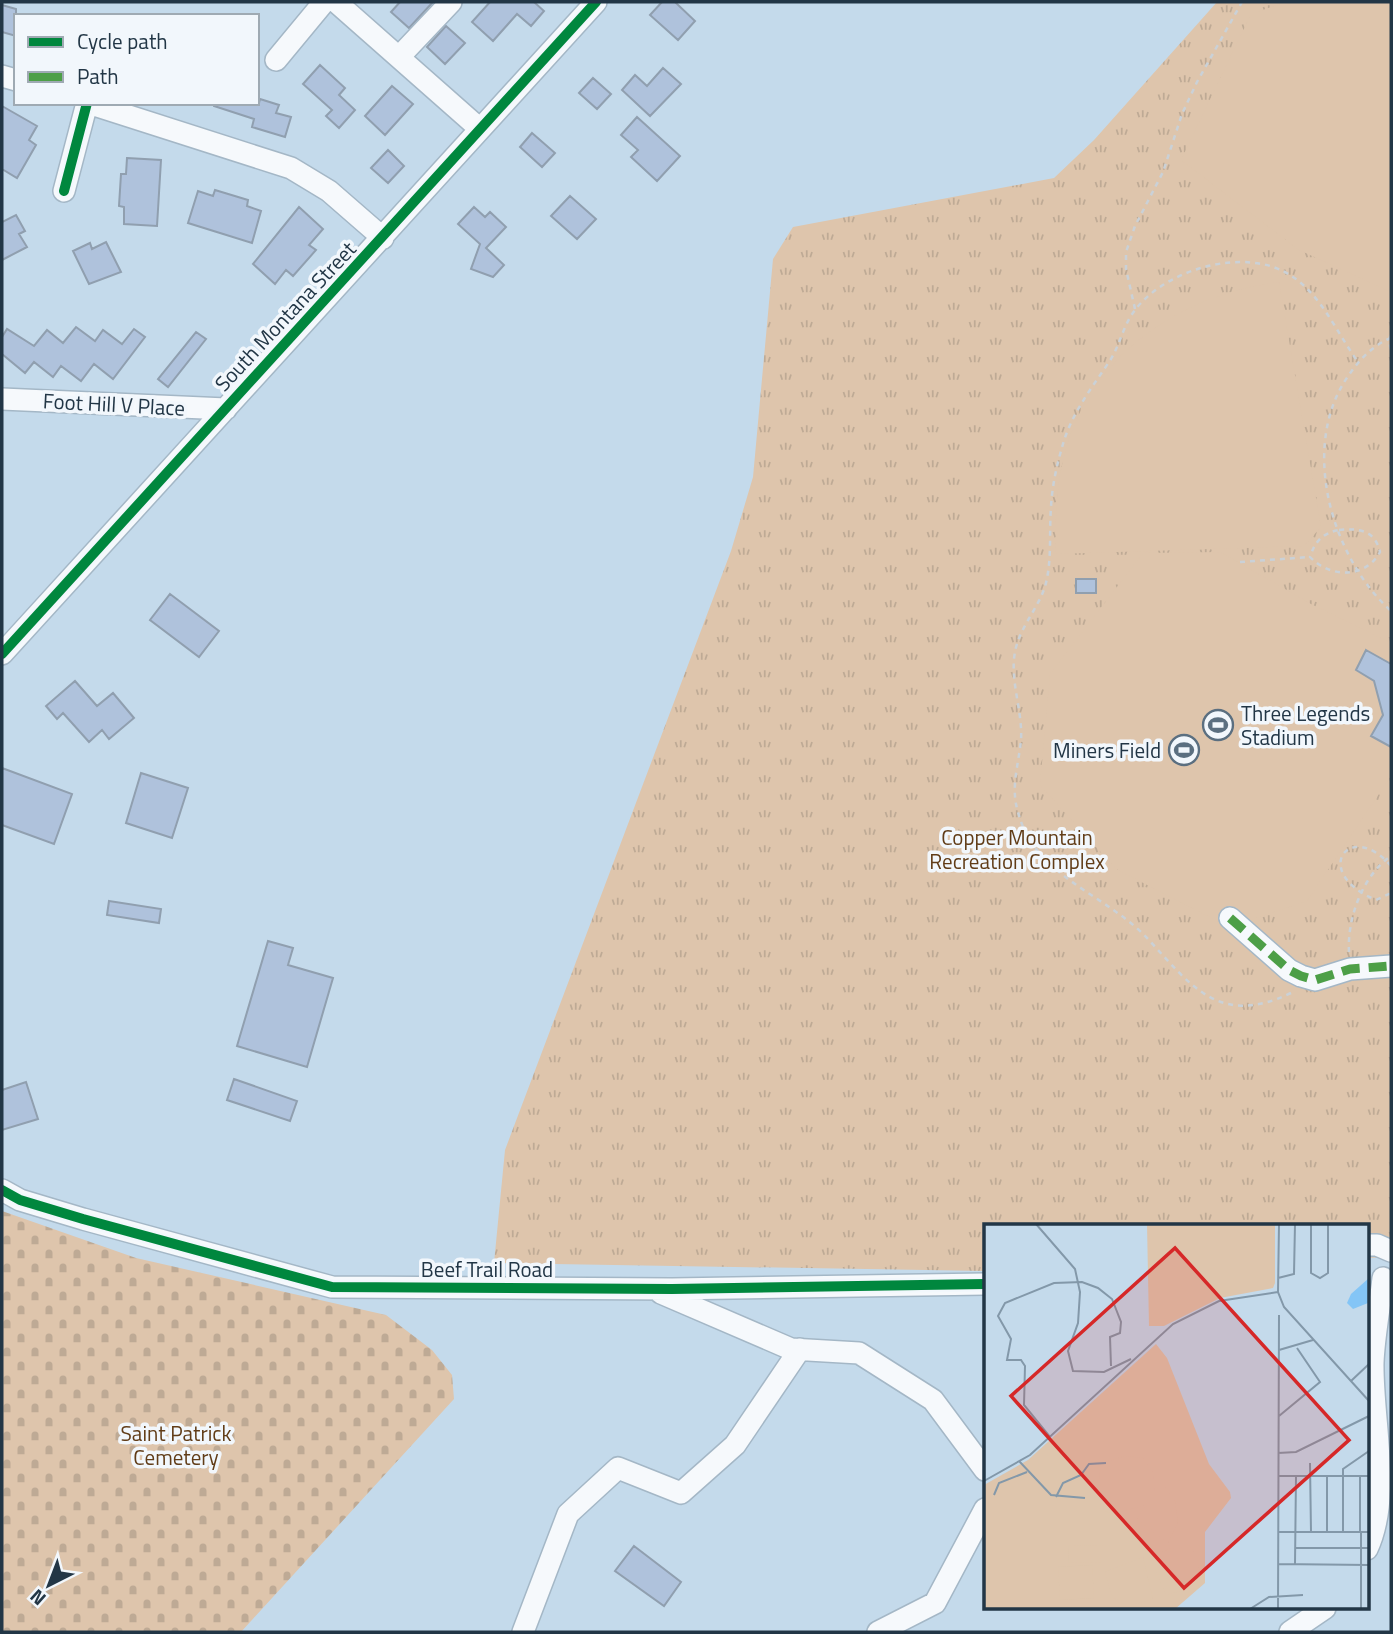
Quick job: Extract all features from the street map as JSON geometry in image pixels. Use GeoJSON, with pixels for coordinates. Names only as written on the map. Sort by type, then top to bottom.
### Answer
{"type":"FeatureCollection","features":[{"type":"Feature","properties":{"kind":"street"},"geometry":{"type":"LineString","coordinates":[[276,60],[324,2]]}},
{"type":"Feature","properties":{"kind":"street"},"geometry":{"type":"LineString","coordinates":[[336,2],[480,129]]}},
{"type":"Feature","properties":{"kind":"street"},"geometry":{"type":"LineString","coordinates":[[399,57],[451,2]]}},
{"type":"Feature","properties":{"kind":"street","name":"South Montana Street"},"geometry":{"type":"LineString","coordinates":[[2,654],[596,2]]}},
{"type":"Feature","properties":{"kind":"street"},"geometry":{"type":"LineString","coordinates":[[64,191],[86,105]]}},
{"type":"Feature","properties":{"kind":"street"},"geometry":{"type":"LineString","coordinates":[[93,105],[291,168],[329,191],[383,238]]}},
{"type":"Feature","properties":{"kind":"street","name":"Foot Hill V Place"},"geometry":{"type":"LineString","coordinates":[[2,399],[226,409]]}},
{"type":"Feature","properties":{"kind":"street"},"geometry":{"type":"LineString","coordinates":[[1230,918],[1289,970],[1315,980],[1350,969],[1391,966]]}},
{"type":"Feature","properties":{"kind":"street","name":"Beef Trail Road"},"geometry":{"type":"LineString","coordinates":[[2,1190],[20,1200],[83,1219],[332,1287],[653,1289],[984,1284]]}},
{"type":"Feature","properties":{"kind":"street"},"geometry":{"type":"LineString","coordinates":[[1368,1245],[1377,1245],[1391,1251]]}},
{"type":"Feature","properties":{"kind":"street"},"geometry":{"type":"LineString","coordinates":[[1368,1547],[1373,1537],[1379,1478],[1373,1363],[1380,1278]]}},
{"type":"Feature","properties":{"kind":"street"},"geometry":{"type":"LineString","coordinates":[[653,1289],[791,1349],[859,1353],[933,1400],[984,1469]]}},
{"type":"Feature","properties":{"kind":"street"},"geometry":{"type":"LineString","coordinates":[[523,1632],[568,1514],[618,1468],[681,1493],[735,1445],[800,1349]]}},
{"type":"Feature","properties":{"kind":"street"},"geometry":{"type":"LineString","coordinates":[[878,1632],[935,1604],[984,1511]]}},
{"type":"Feature","properties":{"kind":"street"},"geometry":{"type":"LineString","coordinates":[[1290,1632],[1322,1610]]}},
{"type":"Feature","properties":{"kind":"path"},"geometry":{"type":"LineString","coordinates":[[1135,309],[1126,269],[1126,251],[1135,226],[1163,172],[1182,114],[1241,2]]}},
{"type":"Feature","properties":{"kind":"path"},"geometry":{"type":"LineString","coordinates":[[1315,980],[1260,1005],[1240,1006],[1217,1001],[1192,987],[1146,937],[1117,911],[1046,861],[1028,836],[1016,804],[1016,774],[1021,738],[1014,673],[1017,643],[1046,586],[1055,472],[1073,418],[1111,360],[1135,309],[1162,287],[1193,270],[1243,263],[1267,265],[1288,274],[1306,287],[1358,362]]}},
{"type":"Feature","properties":{"kind":"path"},"geometry":{"type":"LineString","coordinates":[[1390,337],[1358,362],[1340,385],[1330,411],[1326,436],[1328,498],[1339,530],[1357,571],[1391,611]]}},
{"type":"Feature","properties":{"kind":"path"},"geometry":{"type":"LineString","coordinates":[[1390,337],[1391,352]]}},
{"type":"Feature","properties":{"kind":"path"},"geometry":{"type":"LineString","coordinates":[[1240,562],[1310,556],[1328,570],[1357,571],[1375,561],[1380,552],[1378,543],[1363,530],[1339,530],[1321,537],[1310,556]]}},
{"type":"Feature","properties":{"kind":"path"},"geometry":{"type":"LineString","coordinates":[[1391,866],[1371,848],[1359,846],[1347,849],[1340,860],[1341,872],[1348,884],[1361,893],[1376,900],[1391,893]]}},
{"type":"Feature","properties":{"kind":"path"},"geometry":{"type":"LineString","coordinates":[[1350,969],[1352,920],[1361,893],[1385,860],[1391,856]]}},
{"type":"Feature","properties":{"kind":"green space","name":"Copper Mountain Recreation Complex"},"geometry":{"type":"Polygon","coordinates":[[[1217,2],[1391,2],[1391,1257],[1368,1258],[1368,1224],[984,1224],[984,1271],[494,1263],[505,1150],[731,551],[753,477],[773,259],[793,227],[1054,178],[1094,140],[1217,2]]]}},
{"type":"Feature","properties":{"kind":"green space"},"geometry":{"type":"Polygon","coordinates":[[[1286,2],[1391,2],[1391,292],[1299,250],[1181,160],[1251,14],[1286,2]]]}},
{"type":"Feature","properties":{"kind":"green space"},"geometry":{"type":"Polygon","coordinates":[[[1279,282],[1321,527],[1304,546],[1056,554],[1057,501],[1066,449],[1079,414],[1097,384],[1120,357],[1147,334],[1177,315],[1209,300],[1279,282]]]}},
{"type":"Feature","properties":{"kind":"green space","name":"Three Legends Stadium"},"geometry":{"type":"Polygon","coordinates":[[[1220,552],[1311,604],[1391,643],[1391,776],[1307,901],[1229,927],[1116,869],[1040,785],[1050,674],[1143,553],[1220,552]]]}},
{"type":"Feature","properties":{"kind":"green space","name":"Saint Patrick Cemetery"},"geometry":{"type":"Polygon","coordinates":[[[2,1211],[136,1258],[386,1315],[432,1350],[452,1375],[454,1399],[241,1632],[2,1632],[2,1211]]]}},
{"type":"Feature","properties":{"kind":"building"},"geometry":{"type":"Polygon","coordinates":[[[400,2],[433,2],[409,28],[391,12],[400,2]]]}},
{"type":"Feature","properties":{"kind":"building"},"geometry":{"type":"Polygon","coordinates":[[[490,2],[534,2],[544,11],[531,26],[517,14],[493,41],[472,22],[490,2]]]}},
{"type":"Feature","properties":{"kind":"building"},"geometry":{"type":"Polygon","coordinates":[[[662,2],[675,2],[695,21],[678,40],[650,15],[662,2]]]}},
{"type":"Feature","properties":{"kind":"building"},"geometry":{"type":"Polygon","coordinates":[[[2,5],[16,9],[16,14],[14,35],[2,32],[2,5]]]}},
{"type":"Feature","properties":{"kind":"building"},"geometry":{"type":"Polygon","coordinates":[[[446,26],[465,43],[445,64],[427,47],[446,26]]]}},
{"type":"Feature","properties":{"kind":"building"},"geometry":{"type":"Polygon","coordinates":[[[320,65],[345,88],[339,95],[355,110],[339,128],[326,116],[332,110],[303,84],[320,65]]]}},
{"type":"Feature","properties":{"kind":"building"},"geometry":{"type":"Polygon","coordinates":[[[663,68],[681,84],[650,116],[622,90],[635,75],[647,86],[663,68]]]}},
{"type":"Feature","properties":{"kind":"building"},"geometry":{"type":"Polygon","coordinates":[[[593,78],[611,94],[597,109],[579,93],[593,78]]]}},
{"type":"Feature","properties":{"kind":"building"},"geometry":{"type":"Polygon","coordinates":[[[392,86],[413,104],[385,135],[365,116],[392,86]]]}},
{"type":"Feature","properties":{"kind":"building"},"geometry":{"type":"Polygon","coordinates":[[[260,99],[279,105],[276,113],[291,117],[285,137],[252,127],[254,119],[214,106],[259,105],[260,99]]]}},
{"type":"Feature","properties":{"kind":"building"},"geometry":{"type":"Polygon","coordinates":[[[2,106],[37,126],[29,140],[36,145],[17,178],[2,169],[2,106]]]}},
{"type":"Feature","properties":{"kind":"building"},"geometry":{"type":"Polygon","coordinates":[[[637,117],[680,156],[657,181],[631,157],[638,150],[621,135],[637,117]]]}},
{"type":"Feature","properties":{"kind":"building"},"geometry":{"type":"Polygon","coordinates":[[[532,133],[555,153],[542,167],[520,147],[532,133]]]}},
{"type":"Feature","properties":{"kind":"building"},"geometry":{"type":"Polygon","coordinates":[[[388,150],[404,166],[388,183],[371,168],[388,150]]]}},
{"type":"Feature","properties":{"kind":"building"},"geometry":{"type":"Polygon","coordinates":[[[127,158],[161,160],[157,226],[124,224],[124,207],[119,206],[121,174],[126,174],[127,158]]]}},
{"type":"Feature","properties":{"kind":"building"},"geometry":{"type":"Polygon","coordinates":[[[215,190],[248,200],[247,206],[261,211],[252,243],[188,223],[198,191],[213,196],[215,190]]]}},
{"type":"Feature","properties":{"kind":"building"},"geometry":{"type":"Polygon","coordinates":[[[570,196],[596,219],[577,239],[551,216],[570,196]]]}},
{"type":"Feature","properties":{"kind":"building"},"geometry":{"type":"Polygon","coordinates":[[[299,207],[323,229],[309,245],[316,250],[293,276],[286,270],[275,284],[253,264],[299,207]]]}},
{"type":"Feature","properties":{"kind":"building"},"geometry":{"type":"Polygon","coordinates":[[[474,207],[485,217],[490,212],[506,227],[486,248],[504,265],[493,277],[471,269],[480,244],[458,224],[474,207]]]}},
{"type":"Feature","properties":{"kind":"building"},"geometry":{"type":"Polygon","coordinates":[[[16,215],[25,231],[19,234],[27,247],[2,260],[2,222],[16,215]]]}},
{"type":"Feature","properties":{"kind":"building"},"geometry":{"type":"Polygon","coordinates":[[[106,242],[121,272],[89,284],[73,251],[90,243],[92,249],[106,242]]]}},
{"type":"Feature","properties":{"kind":"building"},"geometry":{"type":"Polygon","coordinates":[[[76,327],[95,341],[103,330],[122,344],[134,329],[145,337],[113,379],[94,364],[81,381],[61,366],[53,377],[34,362],[25,373],[2,354],[2,337],[7,329],[34,346],[47,330],[63,343],[76,327]]]}},
{"type":"Feature","properties":{"kind":"building"},"geometry":{"type":"Polygon","coordinates":[[[196,332],[206,339],[168,387],[158,379],[196,332]]]}},
{"type":"Feature","properties":{"kind":"building"},"geometry":{"type":"Polygon","coordinates":[[[1076,579],[1096,579],[1096,593],[1076,593],[1076,579]]]}},
{"type":"Feature","properties":{"kind":"building"},"geometry":{"type":"Polygon","coordinates":[[[170,594],[219,631],[199,657],[150,620],[170,594]]]}},
{"type":"Feature","properties":{"kind":"building"},"geometry":{"type":"Polygon","coordinates":[[[1366,650],[1391,664],[1391,747],[1371,736],[1383,715],[1374,681],[1356,670],[1366,650]]]}},
{"type":"Feature","properties":{"kind":"building"},"geometry":{"type":"Polygon","coordinates":[[[75,681],[97,706],[113,693],[134,718],[109,739],[102,730],[89,742],[63,713],[57,719],[46,706],[75,681]]]}},
{"type":"Feature","properties":{"kind":"building"},"geometry":{"type":"Polygon","coordinates":[[[2,768],[72,794],[54,844],[2,825],[2,768]]]}},
{"type":"Feature","properties":{"kind":"building"},"geometry":{"type":"Polygon","coordinates":[[[141,773],[188,788],[172,838],[126,823],[141,773]]]}},
{"type":"Feature","properties":{"kind":"building"},"geometry":{"type":"Polygon","coordinates":[[[109,901],[161,909],[159,923],[107,915],[109,901]]]}},
{"type":"Feature","properties":{"kind":"building"},"geometry":{"type":"Polygon","coordinates":[[[268,941],[293,948],[288,965],[333,978],[307,1067],[237,1046],[268,941]]]}},
{"type":"Feature","properties":{"kind":"building"},"geometry":{"type":"Polygon","coordinates":[[[234,1079],[297,1101],[290,1121],[227,1100],[234,1079]]]}},
{"type":"Feature","properties":{"kind":"building"},"geometry":{"type":"Polygon","coordinates":[[[26,1082],[38,1119],[2,1130],[2,1090],[26,1082]]]}},
{"type":"Feature","properties":{"kind":"building"},"geometry":{"type":"Polygon","coordinates":[[[634,1546],[681,1582],[664,1606],[615,1571],[634,1546]]]}},
{"type":"Feature","properties":{"kind":"marked path"},"geometry":{"type":"LineString","coordinates":[[1230,918],[1289,970],[1301,976],[1315,980],[1350,969],[1391,966]]}},
{"type":"Feature","properties":{"kind":"cycle path"},"geometry":{"type":"LineString","coordinates":[[2,654],[596,2]]}},
{"type":"Feature","properties":{"kind":"cycle path"},"geometry":{"type":"LineString","coordinates":[[64,191],[86,105]]}},
{"type":"Feature","properties":{"kind":"cycle path"},"geometry":{"type":"LineString","coordinates":[[2,1190],[20,1200],[83,1219],[332,1287],[672,1289],[984,1284]]}},
{"type":"Feature","properties":{"kind":"place","name":"Three Legends Stadium"},"geometry":{"type":"Point","coordinates":[1218,725]}},
{"type":"Feature","properties":{"kind":"place","name":"Miners Field"},"geometry":{"type":"Point","coordinates":[1184,750]}}]}
